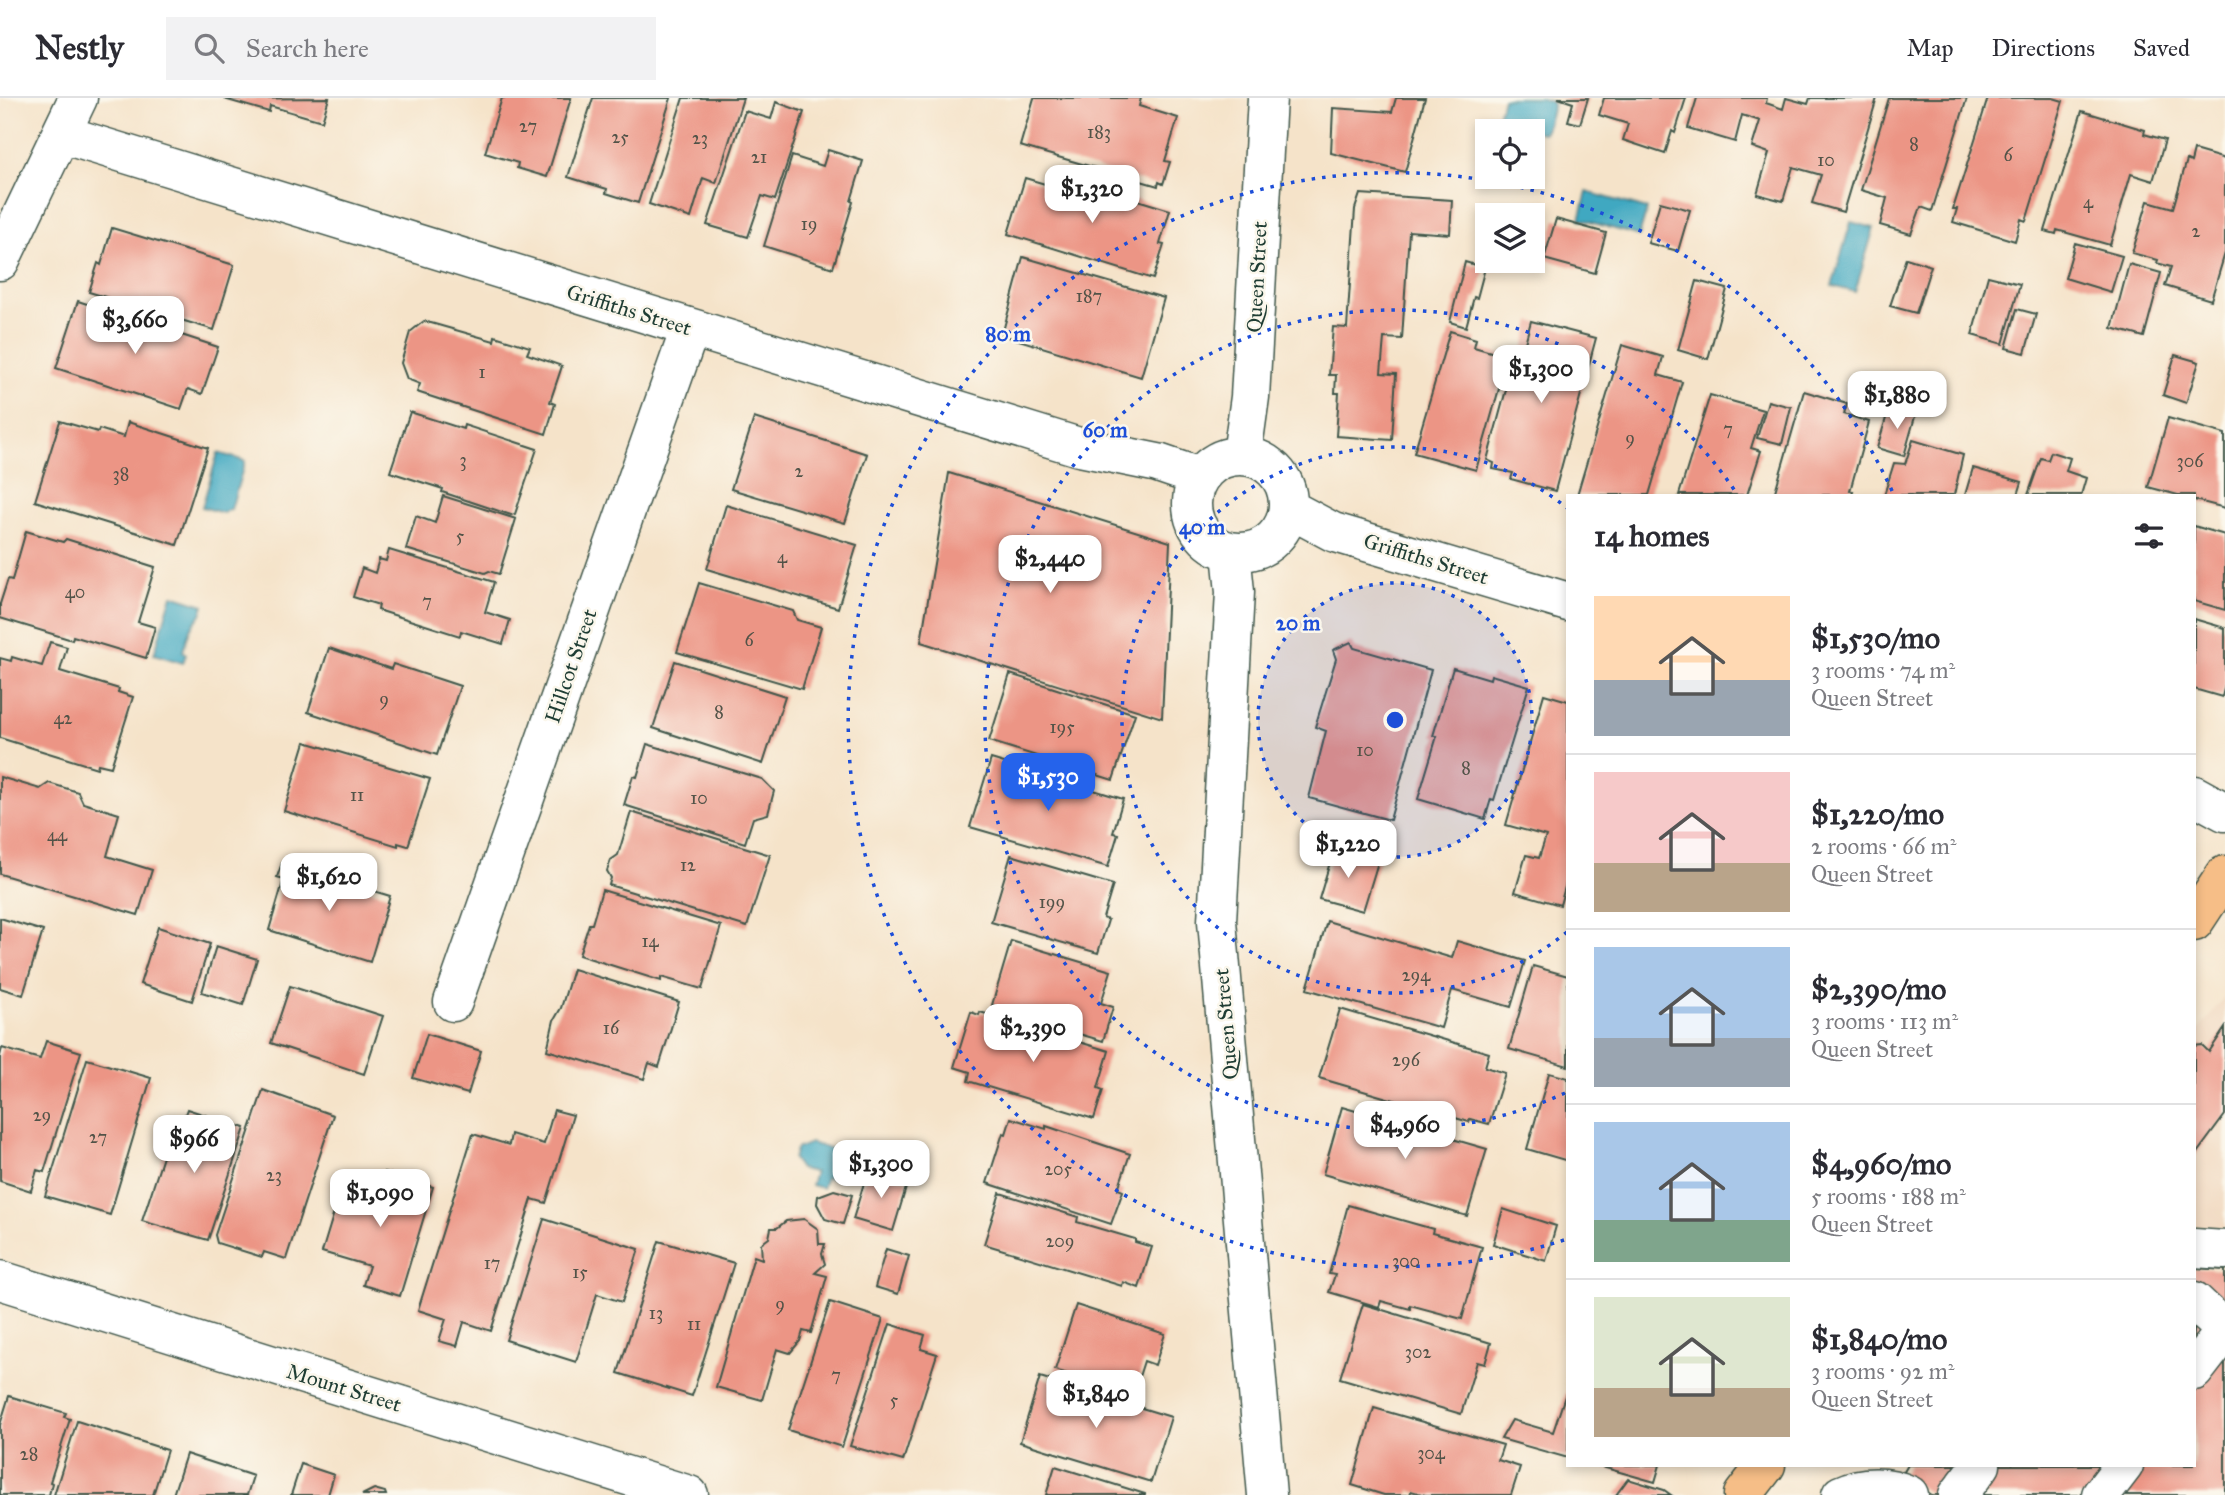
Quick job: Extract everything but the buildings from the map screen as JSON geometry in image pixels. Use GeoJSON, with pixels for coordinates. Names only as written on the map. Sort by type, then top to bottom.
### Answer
{"type":"FeatureCollection","features":[{"type":"Feature","properties":{"kind":"highway"},"geometry":{"type":"LineString","coordinates":[[2196,919],[2225,875]]}},
{"type":"Feature","properties":{"kind":"highway"},"geometry":{"type":"LineString","coordinates":[[1743,1495],[1764,1467]]}},
{"type":"Feature","properties":{"kind":"street"},"geometry":{"type":"LineString","coordinates":[[0,261],[78,98]]}},
{"type":"Feature","properties":{"kind":"street","name":"Queen Street"},"geometry":{"type":"LineString","coordinates":[[1242,455],[1250,397],[1267,98]]}},
{"type":"Feature","properties":{"kind":"street","name":"Griffiths Street"},"geometry":{"type":"LineString","coordinates":[[61,134],[1079,447],[1157,463],[1199,477]]}},
{"type":"Feature","properties":{"kind":"street","name":"Hillcot Street"},"geometry":{"type":"LineString","coordinates":[[453,1003],[690,329]]}},
{"type":"Feature","properties":{"kind":"street"},"geometry":{"type":"LineString","coordinates":[[1242,455],[1261,460],[1276,472],[1286,488],[1288,508],[1285,524],[1276,537],[1255,550],[1231,552],[1216,547],[1203,537],[1194,524],[1190,508],[1199,477],[1210,465],[1225,457],[1242,455]]}},
{"type":"Feature","properties":{"kind":"street","name":"Griffiths Street"},"geometry":{"type":"LineString","coordinates":[[1288,508],[1333,532],[1566,601]]}},
{"type":"Feature","properties":{"kind":"street","name":"Queen Street"},"geometry":{"type":"LineString","coordinates":[[1231,552],[1235,592],[1217,921],[1267,1495]]}},
{"type":"Feature","properties":{"kind":"street"},"geometry":{"type":"LineString","coordinates":[[2196,796],[2225,812]]}},
{"type":"Feature","properties":{"kind":"street"},"geometry":{"type":"LineString","coordinates":[[2196,1248],[2225,1250]]}},
{"type":"Feature","properties":{"kind":"street","name":"Mount Street"},"geometry":{"type":"LineString","coordinates":[[0,1280],[689,1495]]}},
{"type":"Feature","properties":{"kind":"street"},"geometry":{"type":"LineString","coordinates":[[2196,1294],[2225,1306]]}},
{"type":"Feature","properties":{"kind":"street"},"geometry":{"type":"LineString","coordinates":[[2196,1303],[2225,1331],[2196,1368]]}},
{"type":"Feature","properties":{"kind":"street"},"geometry":{"type":"LineString","coordinates":[[1958,1495],[1979,1467]]}},
{"type":"Feature","properties":{"kind":"street"},"geometry":{"type":"LineString","coordinates":[[2101,1495],[2122,1467]]}},
{"type":"Feature","properties":{"kind":"street"},"geometry":{"type":"LineString","coordinates":[[1841,1495],[1852,1490],[1874,1487],[1899,1490],[1909,1495]]}},
{"type":"Feature","properties":{"kind":"shaded area"},"geometry":{"type":"Polygon","coordinates":[[[2225,996],[2225,1231],[2196,1229],[2196,1033],[2225,996]]]}},
{"type":"Feature","properties":{"kind":"water"},"geometry":{"type":"Polygon","coordinates":[[[1503,98],[1539,98],[1552,102],[1553,106],[1545,131],[1545,119],[1499,119],[1503,98]]]}},
{"type":"Feature","properties":{"kind":"water"},"geometry":{"type":"Polygon","coordinates":[[[1587,192],[1647,209],[1639,236],[1580,219],[1587,192]]]}},
{"type":"Feature","properties":{"kind":"water"},"geometry":{"type":"Polygon","coordinates":[[[1851,222],[1874,228],[1855,292],[1832,286],[1851,222]]]}},
{"type":"Feature","properties":{"kind":"water"},"geometry":{"type":"Polygon","coordinates":[[[218,453],[245,461],[231,509],[223,513],[202,507],[218,453]]]}},
{"type":"Feature","properties":{"kind":"water"},"geometry":{"type":"Polygon","coordinates":[[[172,595],[204,605],[190,629],[183,651],[186,654],[183,663],[154,654],[172,595]]]}},
{"type":"Feature","properties":{"kind":"water"},"geometry":{"type":"Polygon","coordinates":[[[810,1143],[846,1153],[857,1172],[838,1180],[826,1177],[822,1188],[811,1185],[815,1172],[800,1169],[793,1159],[796,1149],[810,1143]]]}}]}
